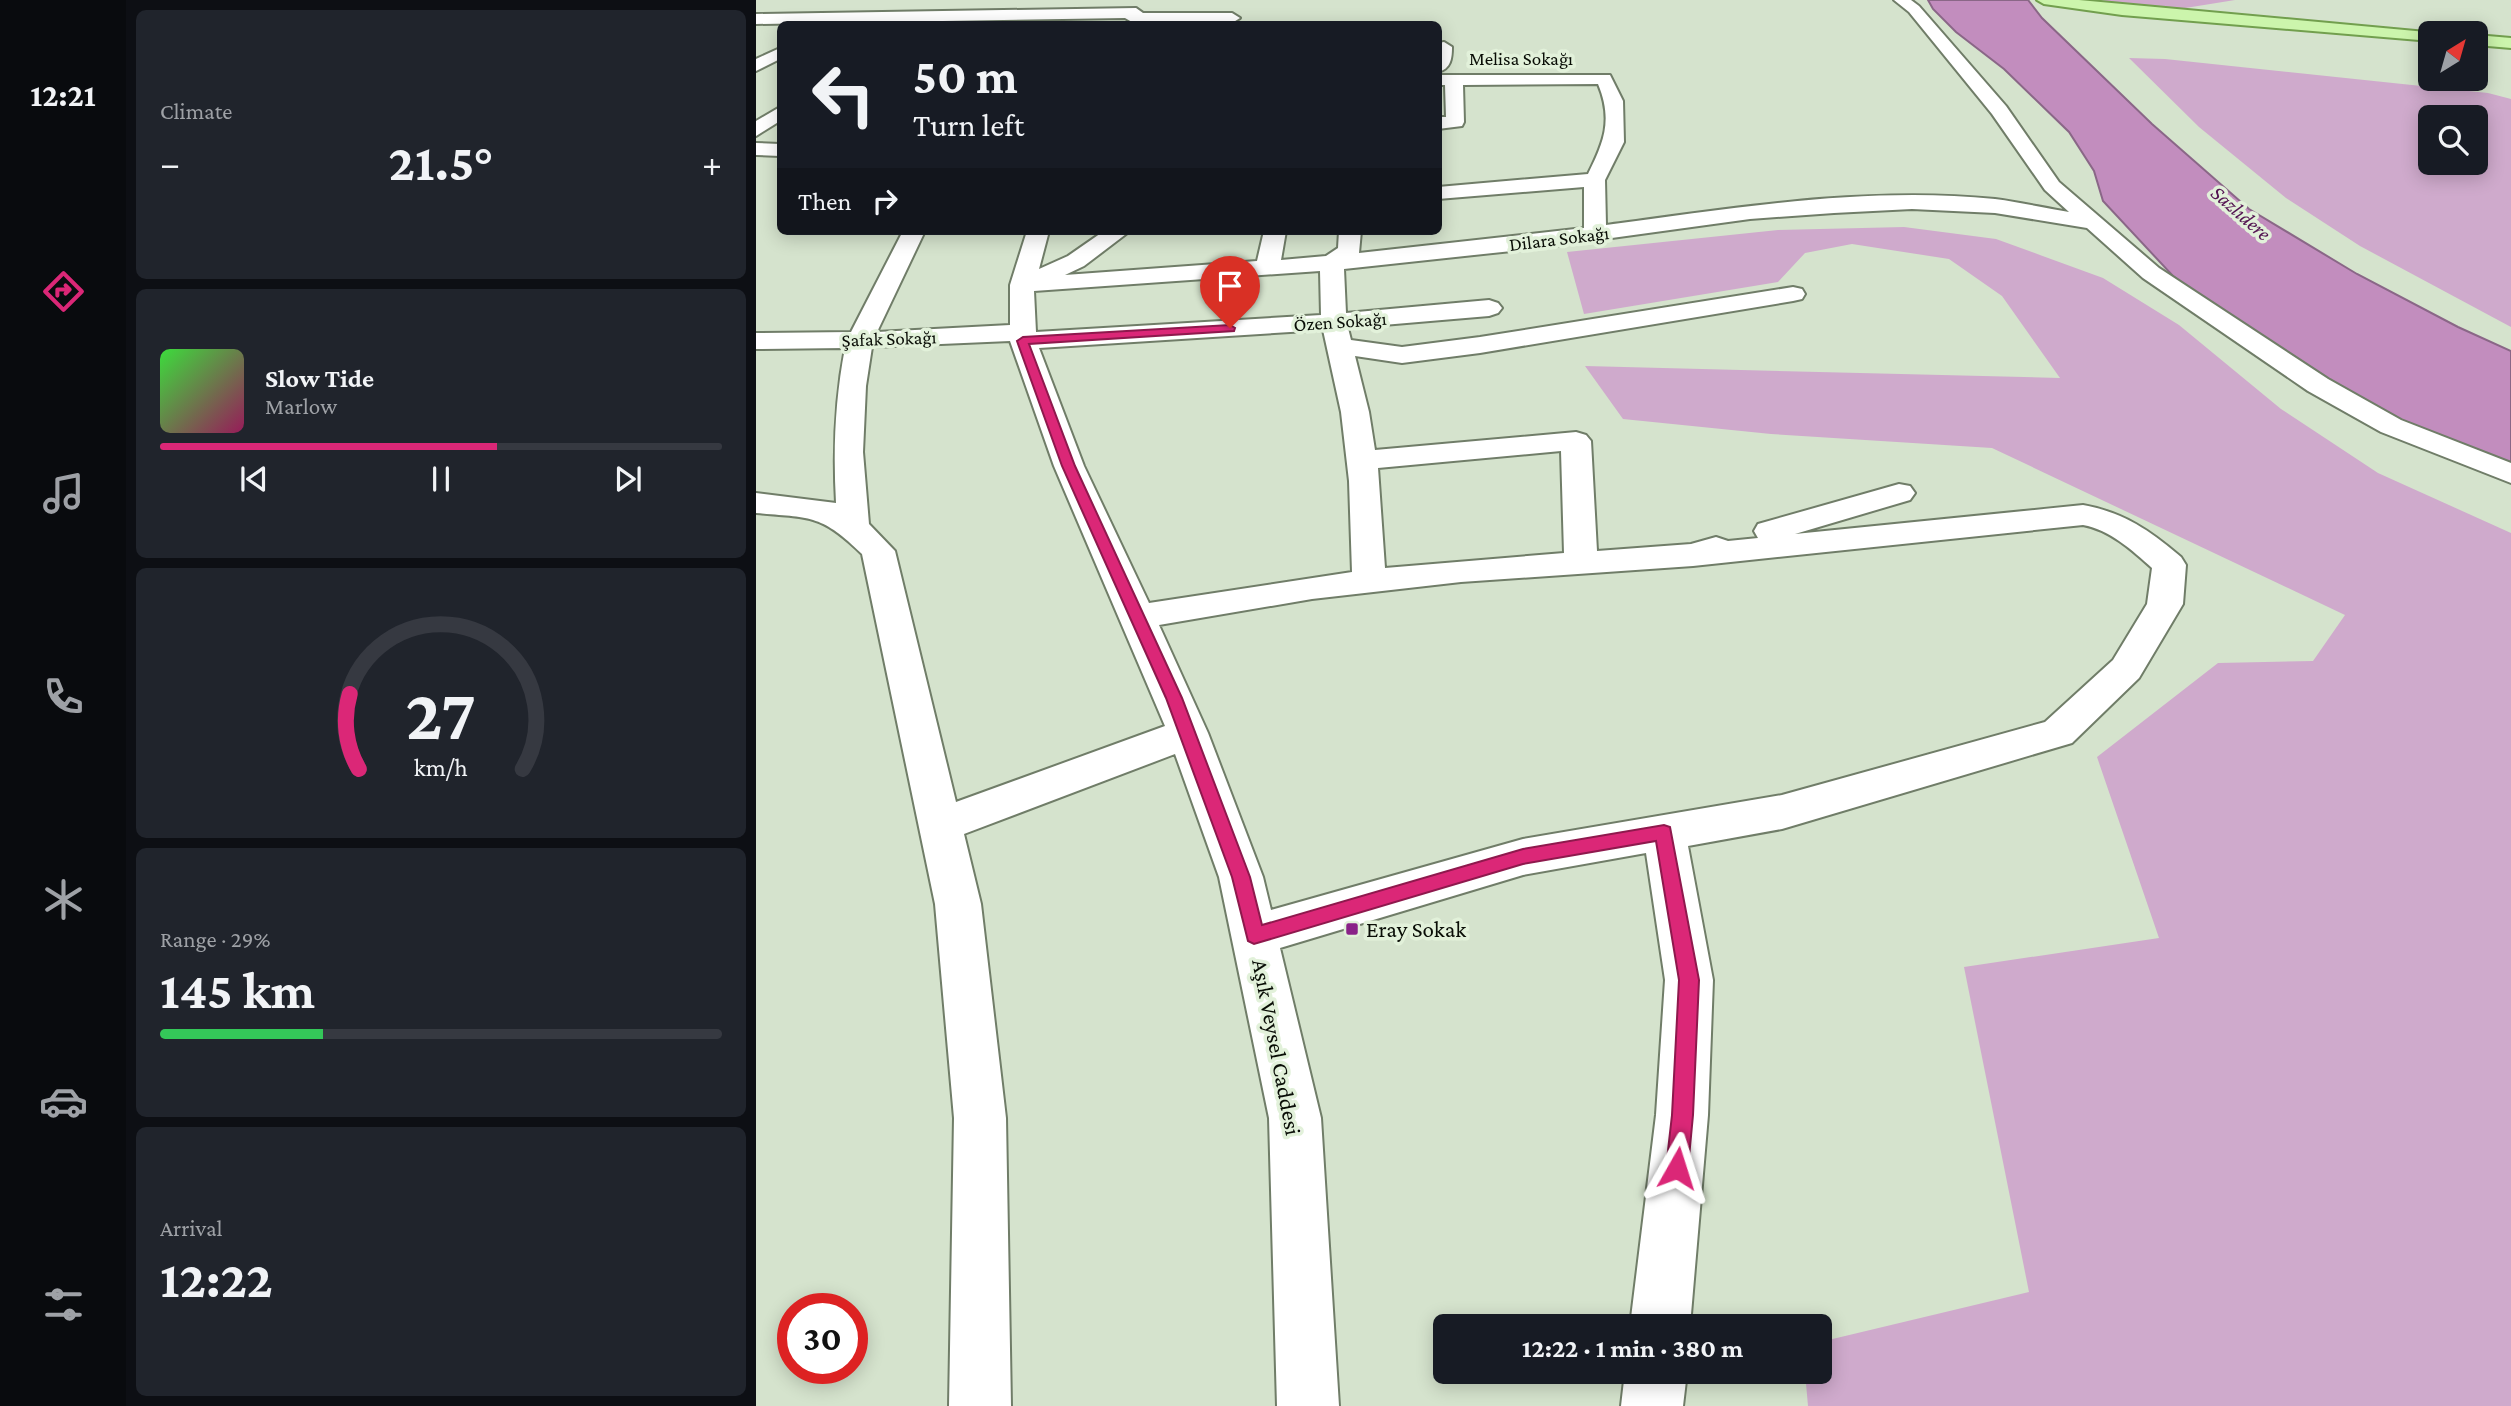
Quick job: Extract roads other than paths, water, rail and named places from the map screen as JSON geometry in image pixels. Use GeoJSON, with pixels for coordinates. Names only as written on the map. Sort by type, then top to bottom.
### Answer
{"type":"FeatureCollection","features":[{"type":"Feature","properties":{"kind":"main road"},"geometry":{"type":"LineString","coordinates":[[2044,0],[2418,35]]}},
{"type":"Feature","properties":{"kind":"main road"},"geometry":{"type":"LineString","coordinates":[[2488,41],[2511,43]]}},
{"type":"Feature","properties":{"kind":"street"},"geometry":{"type":"LineString","coordinates":[[843,21],[884,0]]}},
{"type":"Feature","properties":{"kind":"street"},"geometry":{"type":"LineString","coordinates":[[909,20],[941,0]]}},
{"type":"Feature","properties":{"kind":"street"},"geometry":{"type":"LineString","coordinates":[[1012,20],[1038,0]]}},
{"type":"Feature","properties":{"kind":"street"},"geometry":{"type":"LineString","coordinates":[[1131,18],[1149,0]]}},
{"type":"Feature","properties":{"kind":"street"},"geometry":{"type":"LineString","coordinates":[[1901,0],[1914,9],[1999,110],[2052,186],[2151,272],[2318,386],[2391,426],[2511,474]]}},
{"type":"Feature","properties":{"kind":"street"},"geometry":{"type":"LineString","coordinates":[[756,14],[774,5]]}},
{"type":"Feature","properties":{"kind":"street"},"geometry":{"type":"LineString","coordinates":[[756,19],[909,20],[930,16],[1012,20],[1234,16]]}},
{"type":"Feature","properties":{"kind":"street"},"geometry":{"type":"LineString","coordinates":[[1442,62],[1444,47]]}},
{"type":"Feature","properties":{"kind":"street"},"geometry":{"type":"LineString","coordinates":[[756,66],[777,56]]}},
{"type":"Feature","properties":{"kind":"street","name":"Melisa Sokağı"},"geometry":{"type":"LineString","coordinates":[[1446,80],[1604,79],[1614,101],[1614,142],[1595,180]]}},
{"type":"Feature","properties":{"kind":"street"},"geometry":{"type":"LineString","coordinates":[[1442,123],[1455,122],[1446,80]]}},
{"type":"Feature","properties":{"kind":"street"},"geometry":{"type":"LineString","coordinates":[[756,130],[777,115]]}},
{"type":"Feature","properties":{"kind":"street"},"geometry":{"type":"LineString","coordinates":[[756,149],[777,150]]}},
{"type":"Feature","properties":{"kind":"street"},"geometry":{"type":"LineString","coordinates":[[1442,193],[1595,180],[1595,233]]}},
{"type":"Feature","properties":{"kind":"street","name":"Dilara Sokağı"},"geometry":{"type":"LineString","coordinates":[[1022,285],[1332,263],[1750,212],[1912,203],[1995,206],[2095,223]]}},
{"type":"Feature","properties":{"kind":"street"},"geometry":{"type":"LineString","coordinates":[[853,527],[848,452],[852,386],[860,340],[912,235]]}},
{"type":"Feature","properties":{"kind":"street","name":"Aşık Veysel Caddesi"},"geometry":{"type":"LineString","coordinates":[[1037,235],[1022,285],[1022,336],[1069,466],[1188,733],[1241,877],[1295,1118],[1308,1406]]}},
{"type":"Feature","properties":{"kind":"street"},"geometry":{"type":"LineString","coordinates":[[1022,285],[1076,261],[1113,235]]}},
{"type":"Feature","properties":{"kind":"street"},"geometry":{"type":"LineString","coordinates":[[1267,269],[1274,235]]}},
{"type":"Feature","properties":{"kind":"street"},"geometry":{"type":"LineString","coordinates":[[1350,235],[1349,251],[1332,263],[1336,334],[1355,412],[1362,460],[1369,581]]}},
{"type":"Feature","properties":{"kind":"street"},"geometry":{"type":"LineString","coordinates":[[1336,334],[1402,355],[1793,295]]}},
{"type":"Feature","properties":{"kind":"street","name":"Özen Sokağı"},"geometry":{"type":"LineString","coordinates":[[1022,336],[1336,334],[1489,308]]}},
{"type":"Feature","properties":{"kind":"street","name":"Şafak Sokağı"},"geometry":{"type":"LineString","coordinates":[[756,341],[1022,336]]}},
{"type":"Feature","properties":{"kind":"street"},"geometry":{"type":"LineString","coordinates":[[1362,460],[1576,440],[1581,563]]}},
{"type":"Feature","properties":{"kind":"street"},"geometry":{"type":"LineString","coordinates":[[1693,555],[1899,493]]}},
{"type":"Feature","properties":{"kind":"street"},"geometry":{"type":"LineString","coordinates":[[756,503],[823,509],[853,527],[878,551],[958,904],[980,1118],[980,1406]]}},
{"type":"Feature","properties":{"kind":"street"},"geometry":{"type":"LineString","coordinates":[[1137,617],[1312,588],[1461,571],[1693,555],[2083,515],[2092,516],[2137,537],[2169,565],[2165,604],[2126,669],[2058,733],[1782,812],[1523,857],[1254,935]]}},
{"type":"Feature","properties":{"kind":"street"},"geometry":{"type":"LineString","coordinates":[[940,825],[1188,733]]}},
{"type":"Feature","properties":{"kind":"street"},"geometry":{"type":"LineString","coordinates":[[1661,1314],[1682,1115],[1689,980],[1664,832]]}},
{"type":"Feature","properties":{"kind":"street"},"geometry":{"type":"LineString","coordinates":[[1652,1406],[1655,1384]]}},
{"type":"Feature","properties":{"kind":"water","name":"Sazlıdere"},"geometry":{"type":"Polygon","coordinates":[[[1928,0],[2028,0],[2042,18],[2152,124],[2249,209],[2357,274],[2458,327],[2511,351],[2511,468],[2466,457],[2336,389],[2246,333],[2173,276],[2103,201],[2094,171],[2069,132],[2004,69],[1956,32],[1933,9],[1928,0]]]}},
{"type":"Feature","properties":{"kind":"place","name":"Eray Sokak"},"geometry":{"type":"Point","coordinates":[1352,929]}}]}
